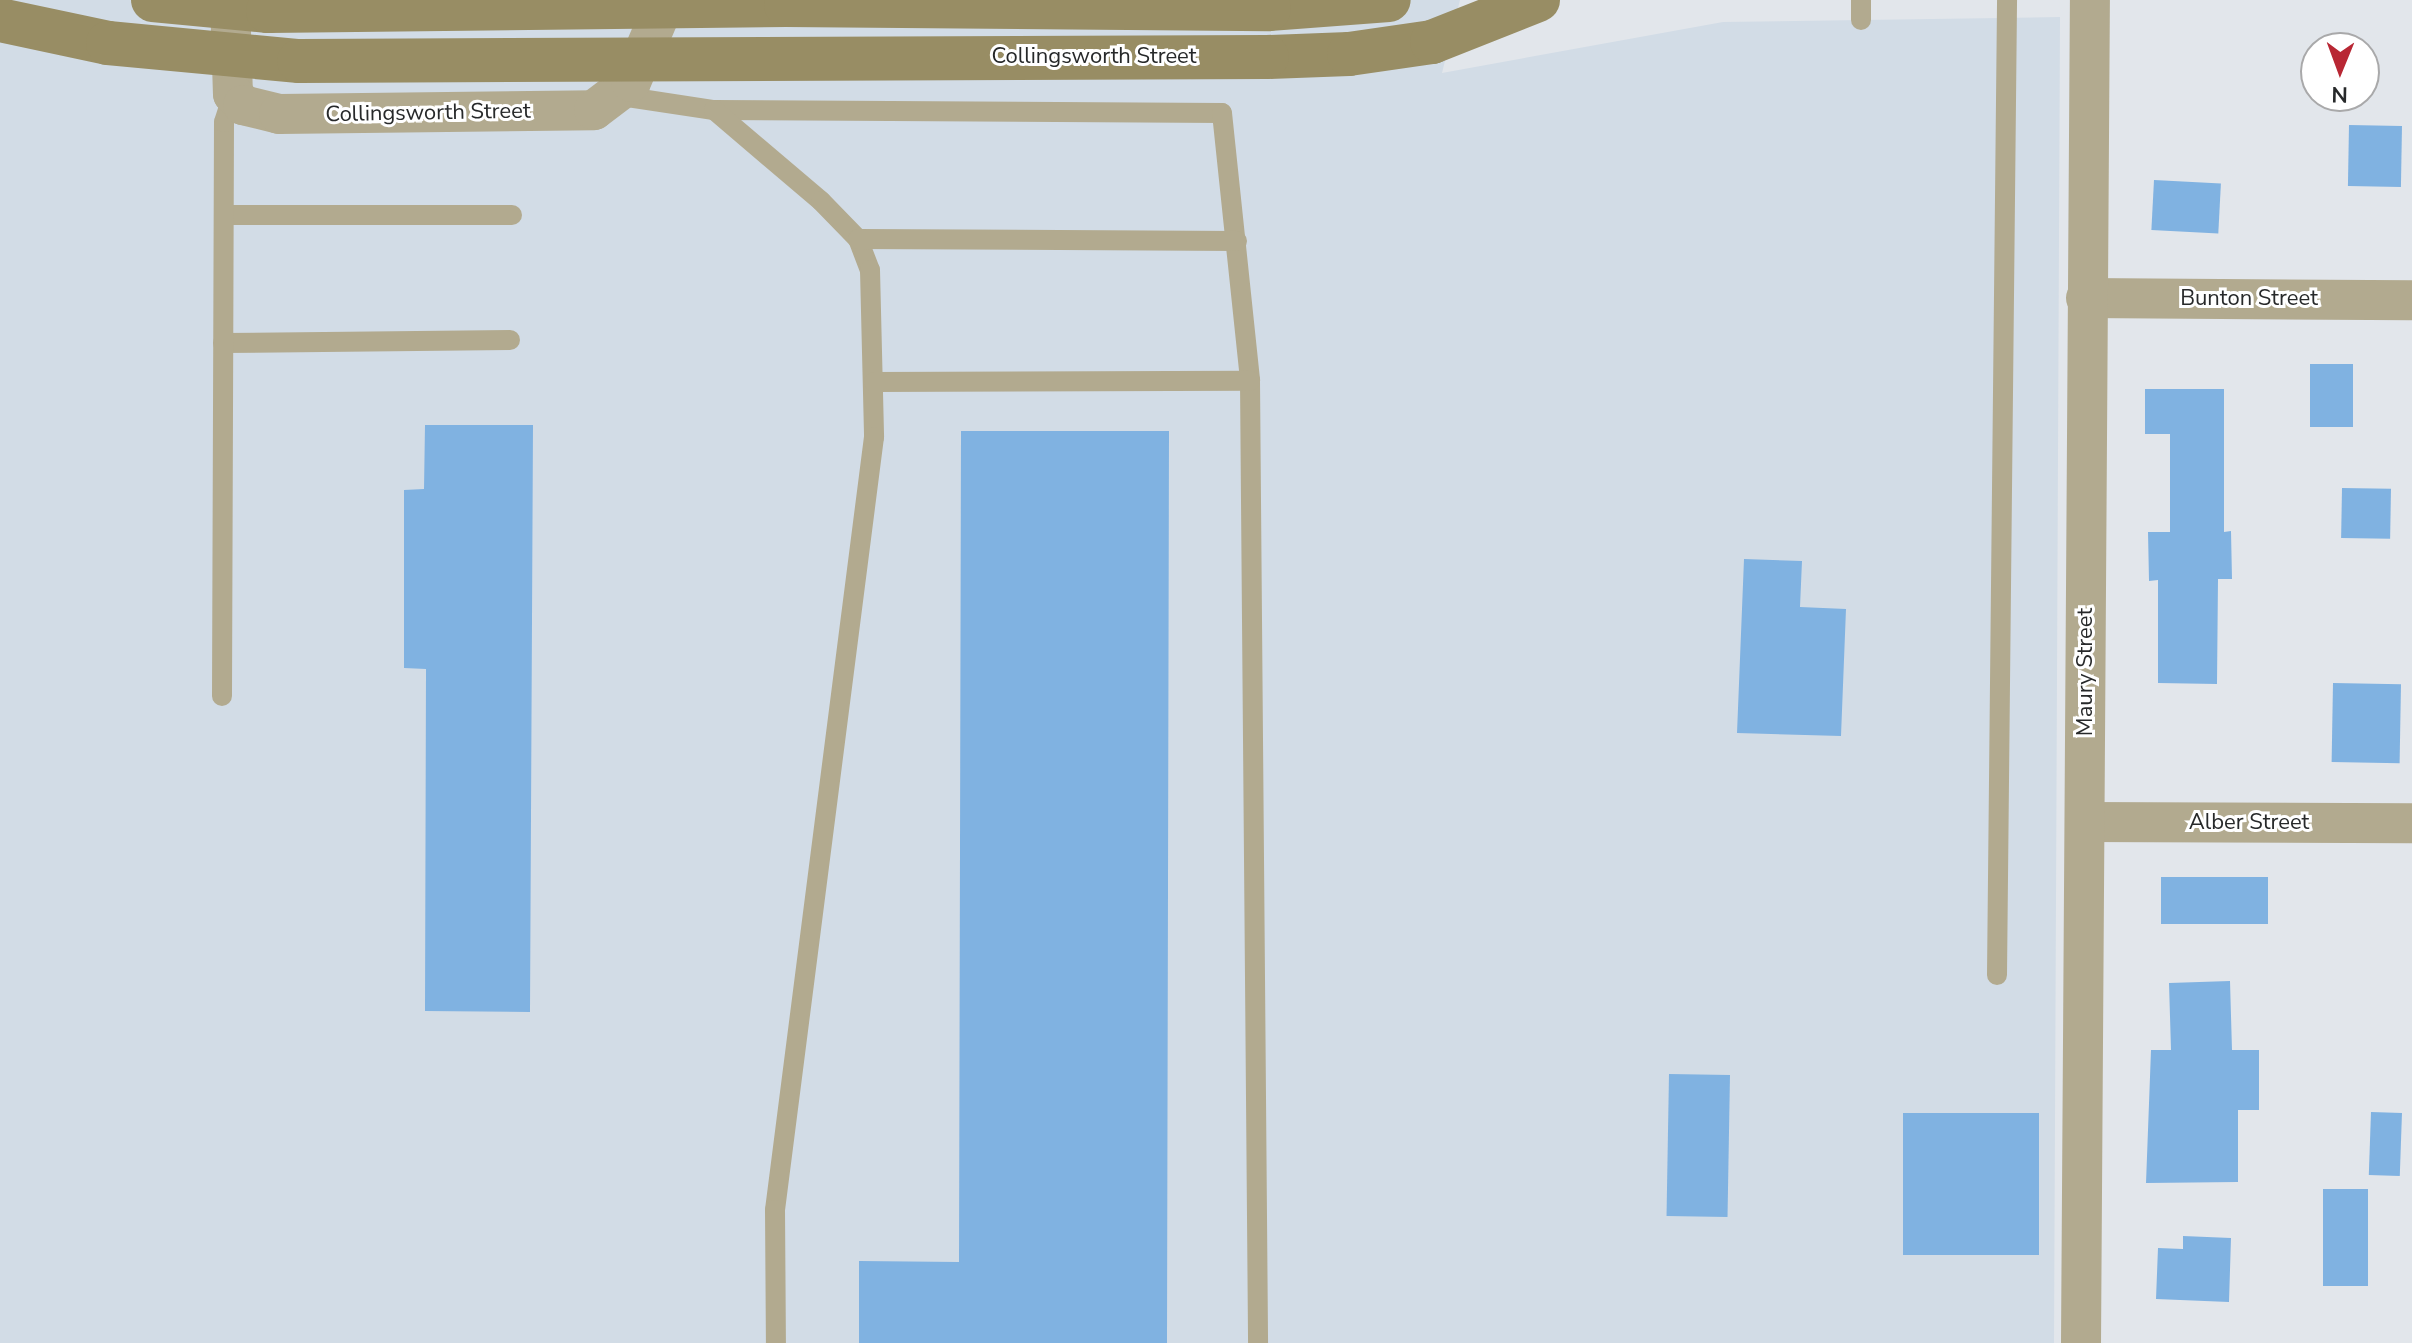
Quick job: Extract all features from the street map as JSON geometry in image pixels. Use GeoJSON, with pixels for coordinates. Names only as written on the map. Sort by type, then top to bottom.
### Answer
{"type":"FeatureCollection","features":[{"type":"Feature","properties":{"kind":"main road"},"geometry":{"type":"LineString","coordinates":[[153,0],[268,11],[786,5],[1269,9],[1389,0]]}},
{"type":"Feature","properties":{"kind":"main road","name":"Collingsworth Street"},"geometry":{"type":"LineString","coordinates":[[0,20],[108,43],[299,61],[1267,57],[1349,54],[1432,42],[1538,0]]}},
{"type":"Feature","properties":{"kind":"street"},"geometry":{"type":"LineString","coordinates":[[230,0],[233,94]]}},
{"type":"Feature","properties":{"kind":"street"},"geometry":{"type":"LineString","coordinates":[[621,96],[666,0]]}},
{"type":"Feature","properties":{"kind":"street","name":"Maury Street"},"geometry":{"type":"LineString","coordinates":[[2081,1343],[2090,0]]}},
{"type":"Feature","properties":{"kind":"street","name":"Collingsworth Street"},"geometry":{"type":"LineString","coordinates":[[233,94],[243,105],[279,114],[579,112],[621,96]]}},
{"type":"Feature","properties":{"kind":"street","name":"Bunton Street"},"geometry":{"type":"LineString","coordinates":[[2086,298],[2412,300]]}},
{"type":"Feature","properties":{"kind":"street","name":"Alber Street"},"geometry":{"type":"LineString","coordinates":[[2086,822],[2412,823]]}},
{"type":"Feature","properties":{"kind":"lane"},"geometry":{"type":"LineString","coordinates":[[1997,975],[2007,0]]}},
{"type":"Feature","properties":{"kind":"lane"},"geometry":{"type":"LineString","coordinates":[[222,696],[224,122],[233,94]]}},
{"type":"Feature","properties":{"kind":"lane"},"geometry":{"type":"LineString","coordinates":[[621,96],[714,110],[1222,113],[1250,381],[1258,1343]]}},
{"type":"Feature","properties":{"kind":"lane"},"geometry":{"type":"LineString","coordinates":[[714,110],[858,239],[870,270],[874,437],[775,1210],[776,1343]]}},
{"type":"Feature","properties":{"kind":"lane"},"geometry":{"type":"LineString","coordinates":[[224,215],[512,215]]}},
{"type":"Feature","properties":{"kind":"lane"},"geometry":{"type":"LineString","coordinates":[[858,239],[1237,241]]}},
{"type":"Feature","properties":{"kind":"lane"},"geometry":{"type":"LineString","coordinates":[[223,343],[510,340]]}},
{"type":"Feature","properties":{"kind":"lane"},"geometry":{"type":"LineString","coordinates":[[874,382],[1250,381]]}},
{"type":"Feature","properties":{"kind":"shaded area"},"geometry":{"type":"Polygon","coordinates":[[[0,0],[1460,0],[1442,73],[1723,22],[2060,17],[2054,1343],[0,1343],[0,0]]]}},
{"type":"Feature","properties":{"kind":"building"},"geometry":{"type":"Polygon","coordinates":[[[2349,125],[2402,126],[2401,187],[2348,186],[2349,125]]]}},
{"type":"Feature","properties":{"kind":"building"},"geometry":{"type":"Polygon","coordinates":[[[2154,180],[2221,184],[2218,233],[2151,230],[2154,180]]]}},
{"type":"Feature","properties":{"kind":"building"},"geometry":{"type":"Polygon","coordinates":[[[2310,364],[2353,364],[2353,427],[2310,427],[2310,364]]]}},
{"type":"Feature","properties":{"kind":"building"},"geometry":{"type":"Polygon","coordinates":[[[2145,389],[2224,389],[2224,532],[2231,531],[2232,579],[2218,579],[2217,684],[2158,683],[2158,580],[2149,581],[2148,532],[2170,532],[2170,434],[2145,434],[2145,389]]]}},
{"type":"Feature","properties":{"kind":"building"},"geometry":{"type":"Polygon","coordinates":[[[425,425],[533,425],[530,1012],[425,1011],[426,669],[404,668],[404,490],[424,489],[425,425]]]}},
{"type":"Feature","properties":{"kind":"building"},"geometry":{"type":"Polygon","coordinates":[[[961,431],[1169,431],[1167,1343],[859,1343],[859,1261],[959,1262],[961,431]]]}},
{"type":"Feature","properties":{"kind":"building"},"geometry":{"type":"Polygon","coordinates":[[[2342,488],[2391,489],[2390,539],[2341,538],[2342,488]]]}},
{"type":"Feature","properties":{"kind":"building"},"geometry":{"type":"Polygon","coordinates":[[[1744,559],[1802,561],[1800,607],[1846,609],[1841,736],[1737,733],[1744,559]]]}},
{"type":"Feature","properties":{"kind":"building"},"geometry":{"type":"Polygon","coordinates":[[[2333,683],[2401,684],[2400,763],[2332,762],[2333,683]]]}},
{"type":"Feature","properties":{"kind":"building"},"geometry":{"type":"Polygon","coordinates":[[[2161,877],[2268,877],[2268,924],[2161,924],[2161,877]]]}},
{"type":"Feature","properties":{"kind":"building"},"geometry":{"type":"Polygon","coordinates":[[[2230,981],[2232,1050],[2259,1050],[2259,1110],[2238,1110],[2238,1182],[2146,1183],[2151,1050],[2171,1050],[2169,983],[2230,981]]]}},
{"type":"Feature","properties":{"kind":"building"},"geometry":{"type":"Polygon","coordinates":[[[1669,1074],[1730,1075],[1728,1217],[1667,1216],[1669,1074]]]}},
{"type":"Feature","properties":{"kind":"building"},"geometry":{"type":"Polygon","coordinates":[[[2371,1112],[2402,1113],[2400,1176],[2369,1175],[2371,1112]]]}},
{"type":"Feature","properties":{"kind":"building"},"geometry":{"type":"Polygon","coordinates":[[[1903,1113],[2039,1113],[2039,1255],[1903,1255],[1903,1113]]]}},
{"type":"Feature","properties":{"kind":"building"},"geometry":{"type":"Polygon","coordinates":[[[2323,1189],[2368,1189],[2368,1286],[2323,1286],[2323,1189]]]}},
{"type":"Feature","properties":{"kind":"building"},"geometry":{"type":"Polygon","coordinates":[[[2183,1236],[2231,1238],[2229,1302],[2156,1299],[2158,1248],[2183,1249],[2183,1236]]]}}]}
